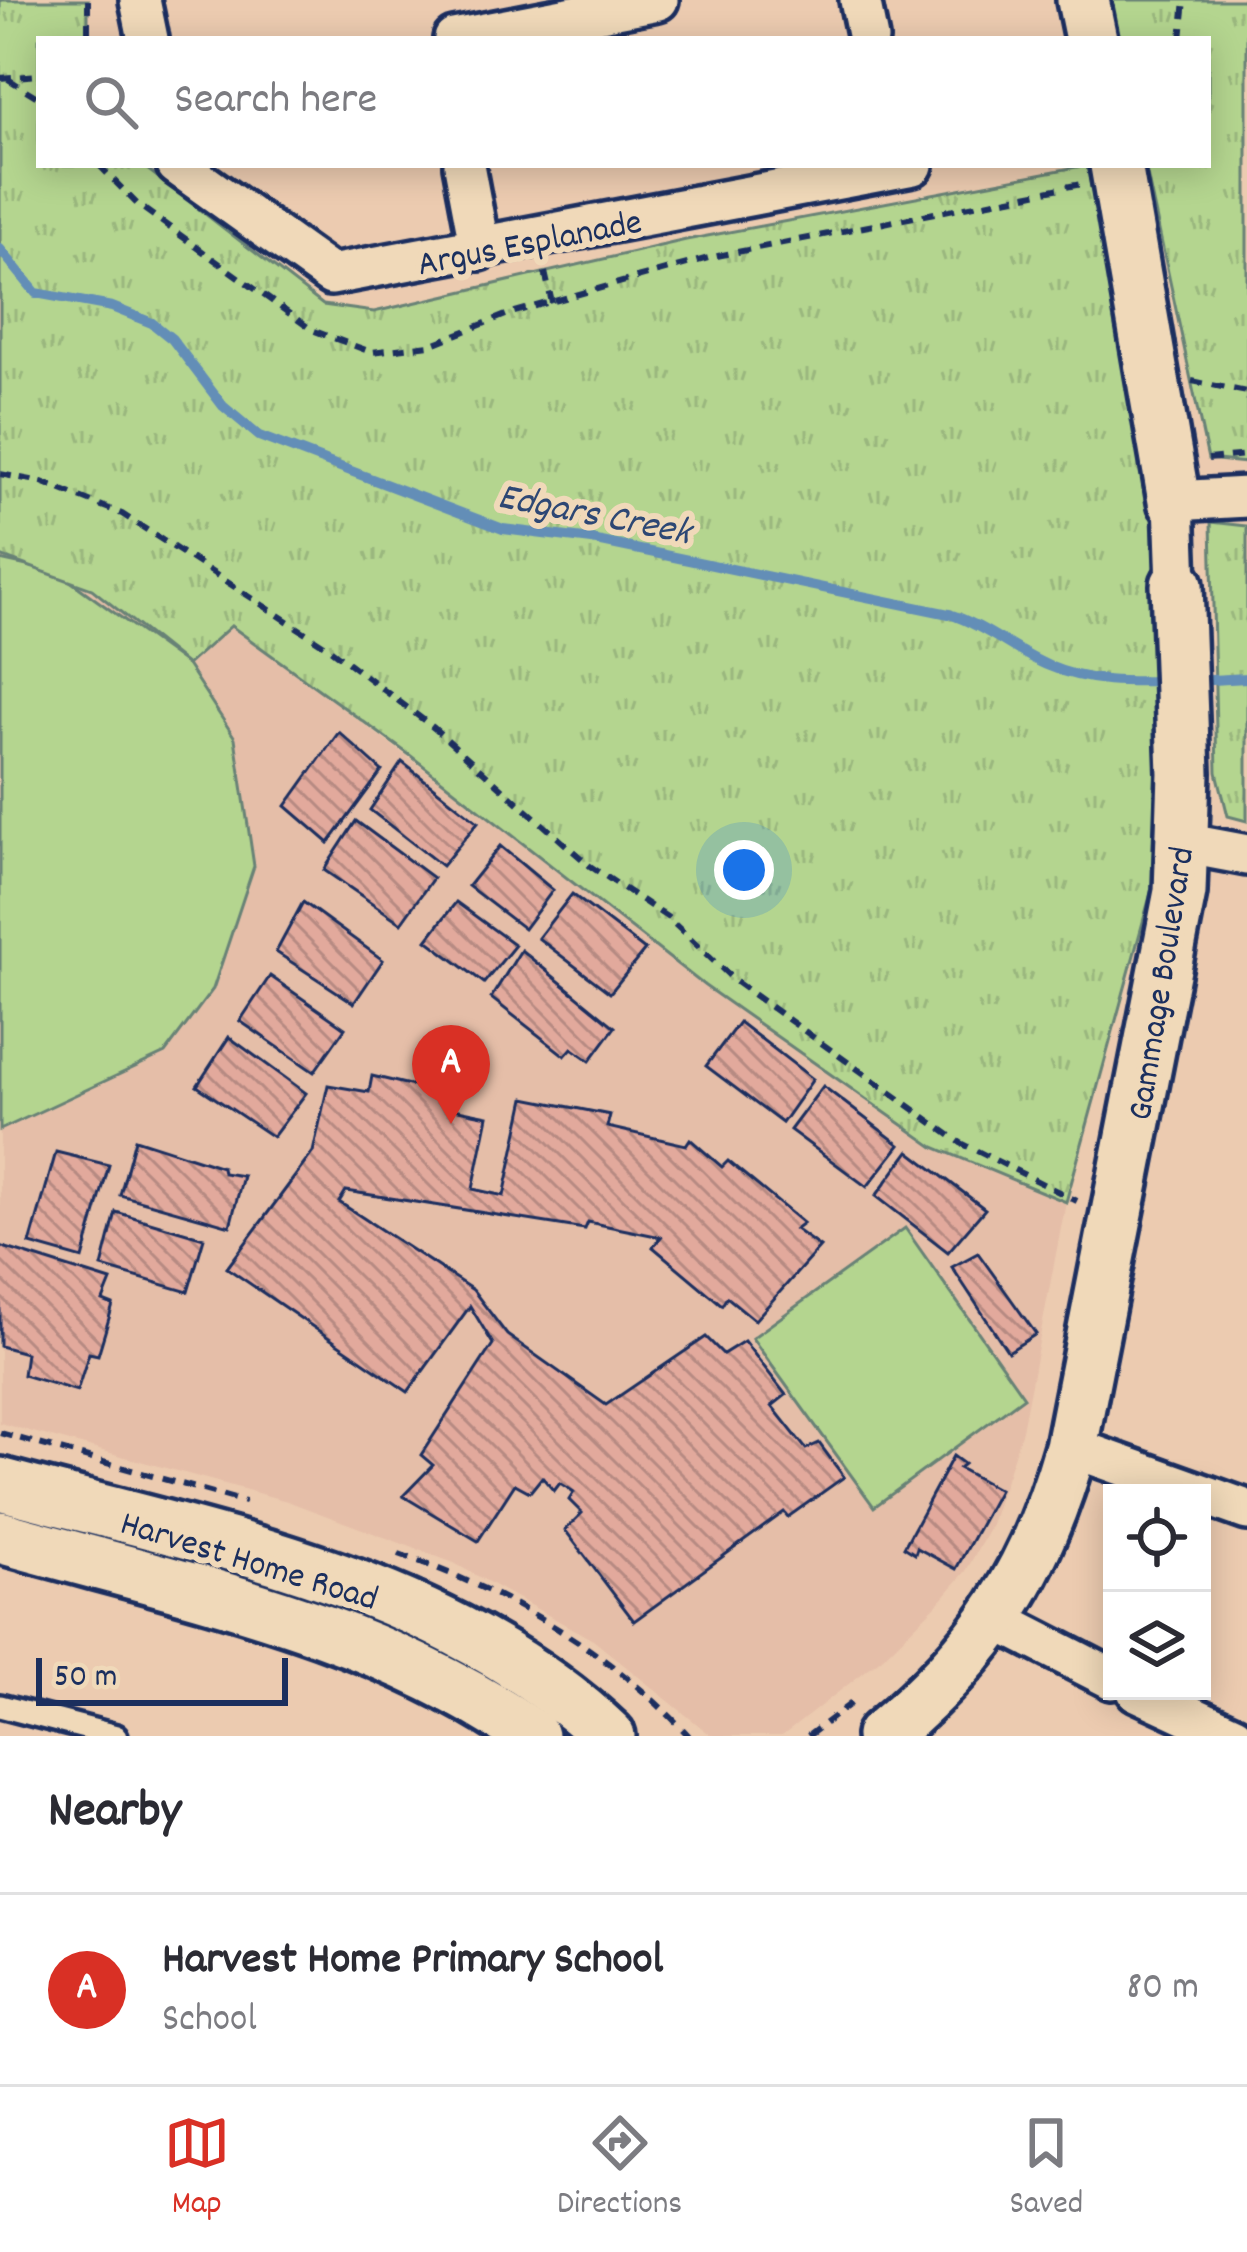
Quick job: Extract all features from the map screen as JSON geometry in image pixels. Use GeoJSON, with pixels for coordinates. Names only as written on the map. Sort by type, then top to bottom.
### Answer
{"type":"FeatureCollection","features":[{"type":"Feature","properties":{"kind":"street"},"geometry":{"type":"LineString","coordinates":[[140,0],[147,36]]}},
{"type":"Feature","properties":{"kind":"street"},"geometry":{"type":"LineString","coordinates":[[470,36],[658,0]]}},
{"type":"Feature","properties":{"kind":"street"},"geometry":{"type":"LineString","coordinates":[[860,0],[867,36]]}},
{"type":"Feature","properties":{"kind":"street"},"geometry":{"type":"LineString","coordinates":[[1083,0],[1090,36]]}},
{"type":"Feature","properties":{"kind":"street","name":"Argus Esplanade"},"geometry":{"type":"LineString","coordinates":[[181,168],[331,275],[889,168]]}},
{"type":"Feature","properties":{"kind":"street"},"geometry":{"type":"LineString","coordinates":[[465,168],[480,250]]}},
{"type":"Feature","properties":{"kind":"street","name":"Gammage Boulevard"},"geometry":{"type":"LineString","coordinates":[[871,1716],[963,1662],[998,1620],[1050,1520],[1071,1447],[1172,946],[1184,843],[1174,501],[1117,168]]}},
{"type":"Feature","properties":{"kind":"street"},"geometry":{"type":"LineString","coordinates":[[1174,501],[1247,497]]}},
{"type":"Feature","properties":{"kind":"street"},"geometry":{"type":"LineString","coordinates":[[1184,843],[1247,855]]}},
{"type":"Feature","properties":{"kind":"street"},"geometry":{"type":"LineString","coordinates":[[1071,1447],[1247,1510]]}},
{"type":"Feature","properties":{"kind":"street","name":"Harvest Home Road"},"geometry":{"type":"LineString","coordinates":[[0,1484],[267,1555],[412,1610],[543,1681],[609,1736]]}},
{"type":"Feature","properties":{"kind":"street","name":"Harvest Home Road"},"geometry":{"type":"LineString","coordinates":[[0,1537],[276,1614],[461,1691],[532,1736]]}},
{"type":"Feature","properties":{"kind":"street"},"geometry":{"type":"LineString","coordinates":[[998,1620],[1103,1674]]}},
{"type":"Feature","properties":{"kind":"street"},"geometry":{"type":"LineString","coordinates":[[1156,1700],[1234,1736]]}},
{"type":"Feature","properties":{"kind":"lane"},"geometry":{"type":"LineString","coordinates":[[0,1706],[116,1736]]}},
{"type":"Feature","properties":{"kind":"path"},"geometry":{"type":"LineString","coordinates":[[88,0],[88,36]]}},
{"type":"Feature","properties":{"kind":"path"},"geometry":{"type":"LineString","coordinates":[[1181,36],[1185,0]]}},
{"type":"Feature","properties":{"kind":"path"},"geometry":{"type":"LineString","coordinates":[[4,78],[36,75]]}},
{"type":"Feature","properties":{"kind":"path"},"geometry":{"type":"LineString","coordinates":[[4,78],[36,96]]}},
{"type":"Feature","properties":{"kind":"path"},"geometry":{"type":"LineString","coordinates":[[1192,381],[1247,392]]}},
{"type":"Feature","properties":{"kind":"path"},"geometry":{"type":"LineString","coordinates":[[1208,459],[1247,454]]}},
{"type":"Feature","properties":{"kind":"path"},"geometry":{"type":"LineString","coordinates":[[0,474],[42,482],[122,514],[326,646],[434,728],[590,866],[667,917],[736,982],[962,1143],[1077,1201],[1072,1222]]}},
{"type":"Feature","properties":{"kind":"path"},"geometry":{"type":"LineString","coordinates":[[808,1736],[871,1716]]}},
{"type":"Feature","properties":{"kind":"shaded area"},"geometry":{"type":"Polygon","coordinates":[[[0,556],[59,573],[117,606],[231,626],[934,1147],[1066,1202],[1022,1430],[990,1527],[966,1571],[940,1601],[882,1658],[782,1736],[712,1736],[593,1640],[454,1563],[287,1501],[0,1423],[0,556]]]}},
{"type":"Feature","properties":{"kind":"green space"},"geometry":{"type":"Polygon","coordinates":[[[0,0],[88,0],[88,36],[36,36],[36,168],[146,168],[323,305],[374,312],[686,240],[1088,168],[1157,532],[1168,831],[1066,1202],[934,1147],[705,986],[411,756],[231,626],[187,665],[92,589],[0,556],[0,0]]]}},
{"type":"Feature","properties":{"kind":"green space"},"geometry":{"type":"Polygon","coordinates":[[[1111,0],[1247,0],[1247,463],[1208,459],[1146,168],[1211,168],[1211,36],[1118,36],[1111,0]]]}},
{"type":"Feature","properties":{"kind":"green space"},"geometry":{"type":"Polygon","coordinates":[[[1211,522],[1247,526],[1247,821],[1228,816],[1217,772],[1211,522]]]}},
{"type":"Feature","properties":{"kind":"green space"},"geometry":{"type":"Polygon","coordinates":[[[0,560],[59,573],[187,665],[235,738],[254,866],[213,989],[165,1053],[0,1130],[0,560]]]}},
{"type":"Feature","properties":{"kind":"green space"},"geometry":{"type":"Polygon","coordinates":[[[905,1228],[1024,1397],[874,1507],[752,1338],[905,1228]]]}},
{"type":"Feature","properties":{"kind":"building"},"geometry":{"type":"Polygon","coordinates":[[[339,732],[382,771],[329,843],[286,806],[339,732]]]}},
{"type":"Feature","properties":{"kind":"building"},"geometry":{"type":"Polygon","coordinates":[[[402,762],[478,822],[442,866],[370,810],[402,762]]]}},
{"type":"Feature","properties":{"kind":"building"},"geometry":{"type":"Polygon","coordinates":[[[356,821],[433,878],[401,923],[324,870],[356,821]]]}},
{"type":"Feature","properties":{"kind":"building"},"geometry":{"type":"Polygon","coordinates":[[[500,846],[553,890],[524,929],[468,886],[500,846]]]}},
{"type":"Feature","properties":{"kind":"building"},"geometry":{"type":"Polygon","coordinates":[[[572,894],[645,950],[610,993],[538,938],[572,894]]]}},
{"type":"Feature","properties":{"kind":"building"},"geometry":{"type":"Polygon","coordinates":[[[303,902],[383,960],[354,1003],[276,952],[303,902]]]}},
{"type":"Feature","properties":{"kind":"building"},"geometry":{"type":"Polygon","coordinates":[[[456,902],[515,945],[484,983],[427,940],[456,902]]]}},
{"type":"Feature","properties":{"kind":"building"},"geometry":{"type":"Polygon","coordinates":[[[521,950],[615,1027],[590,1061],[572,1048],[565,1056],[491,998],[521,950]]]}},
{"type":"Feature","properties":{"kind":"building"},"geometry":{"type":"Polygon","coordinates":[[[270,976],[345,1028],[314,1072],[240,1021],[270,976]]]}},
{"type":"Feature","properties":{"kind":"building"},"geometry":{"type":"Polygon","coordinates":[[[739,1022],[813,1079],[782,1123],[706,1066],[739,1022]]]}},
{"type":"Feature","properties":{"kind":"building"},"geometry":{"type":"Polygon","coordinates":[[[229,1037],[306,1093],[273,1137],[197,1086],[229,1037]]]}},
{"type":"Feature","properties":{"kind":"building"},"geometry":{"type":"Polygon","coordinates":[[[372,1076],[455,1096],[453,1109],[488,1116],[473,1189],[504,1196],[525,1098],[610,1115],[607,1127],[686,1145],[690,1139],[722,1167],[728,1161],[803,1223],[795,1229],[820,1247],[755,1320],[727,1297],[722,1305],[653,1247],[661,1237],[588,1222],[585,1229],[346,1191],[339,1202],[473,1290],[507,1335],[606,1405],[706,1337],[723,1354],[744,1341],[786,1395],[772,1406],[806,1449],[819,1443],[844,1477],[788,1517],[784,1512],[634,1621],[565,1530],[582,1513],[569,1500],[574,1492],[560,1483],[554,1491],[542,1477],[530,1492],[515,1484],[478,1541],[403,1496],[433,1465],[421,1455],[493,1344],[470,1306],[408,1392],[227,1268],[313,1152],[328,1085],[369,1092],[372,1076]]]}},
{"type":"Feature","properties":{"kind":"building"},"geometry":{"type":"Polygon","coordinates":[[[823,1086],[900,1145],[867,1187],[790,1130],[823,1086]]]}},
{"type":"Feature","properties":{"kind":"building"},"geometry":{"type":"Polygon","coordinates":[[[135,1139],[222,1167],[223,1173],[243,1176],[230,1226],[120,1195],[135,1139]]]}},
{"type":"Feature","properties":{"kind":"building"},"geometry":{"type":"Polygon","coordinates":[[[909,1151],[985,1209],[948,1252],[876,1196],[909,1151]]]}},
{"type":"Feature","properties":{"kind":"building"},"geometry":{"type":"Polygon","coordinates":[[[56,1152],[109,1165],[83,1259],[30,1244],[56,1152]]]}},
{"type":"Feature","properties":{"kind":"building"},"geometry":{"type":"Polygon","coordinates":[[[116,1212],[204,1238],[188,1292],[102,1267],[116,1212]]]}},
{"type":"Feature","properties":{"kind":"building"},"geometry":{"type":"Polygon","coordinates":[[[0,1246],[111,1281],[103,1301],[113,1305],[98,1355],[89,1353],[77,1391],[23,1375],[26,1353],[0,1346],[0,1246]]]}},
{"type":"Feature","properties":{"kind":"building"},"geometry":{"type":"Polygon","coordinates":[[[978,1253],[1036,1334],[1008,1352],[952,1267],[978,1253]]]}},
{"type":"Feature","properties":{"kind":"building"},"geometry":{"type":"Polygon","coordinates":[[[953,1456],[964,1464],[959,1468],[999,1490],[956,1569],[917,1548],[915,1554],[904,1547],[953,1456]]]}},
{"type":"Feature","properties":{"kind":"waterway","name":"Edgars Creek"},"geometry":{"type":"LineString","coordinates":[[0,249],[36,293],[112,307],[152,323],[172,339],[223,406],[259,436],[503,529],[592,540],[949,614],[1064,672],[1108,680],[1169,681]]}},
{"type":"Feature","properties":{"kind":"waterway","name":"Edgars Creek"},"geometry":{"type":"LineString","coordinates":[[1194,681],[1247,678]]}},
{"type":"Feature","properties":{"kind":"place","name":"Harvest Home Primary School"},"geometry":{"type":"Point","coordinates":[451,1124]}}]}
